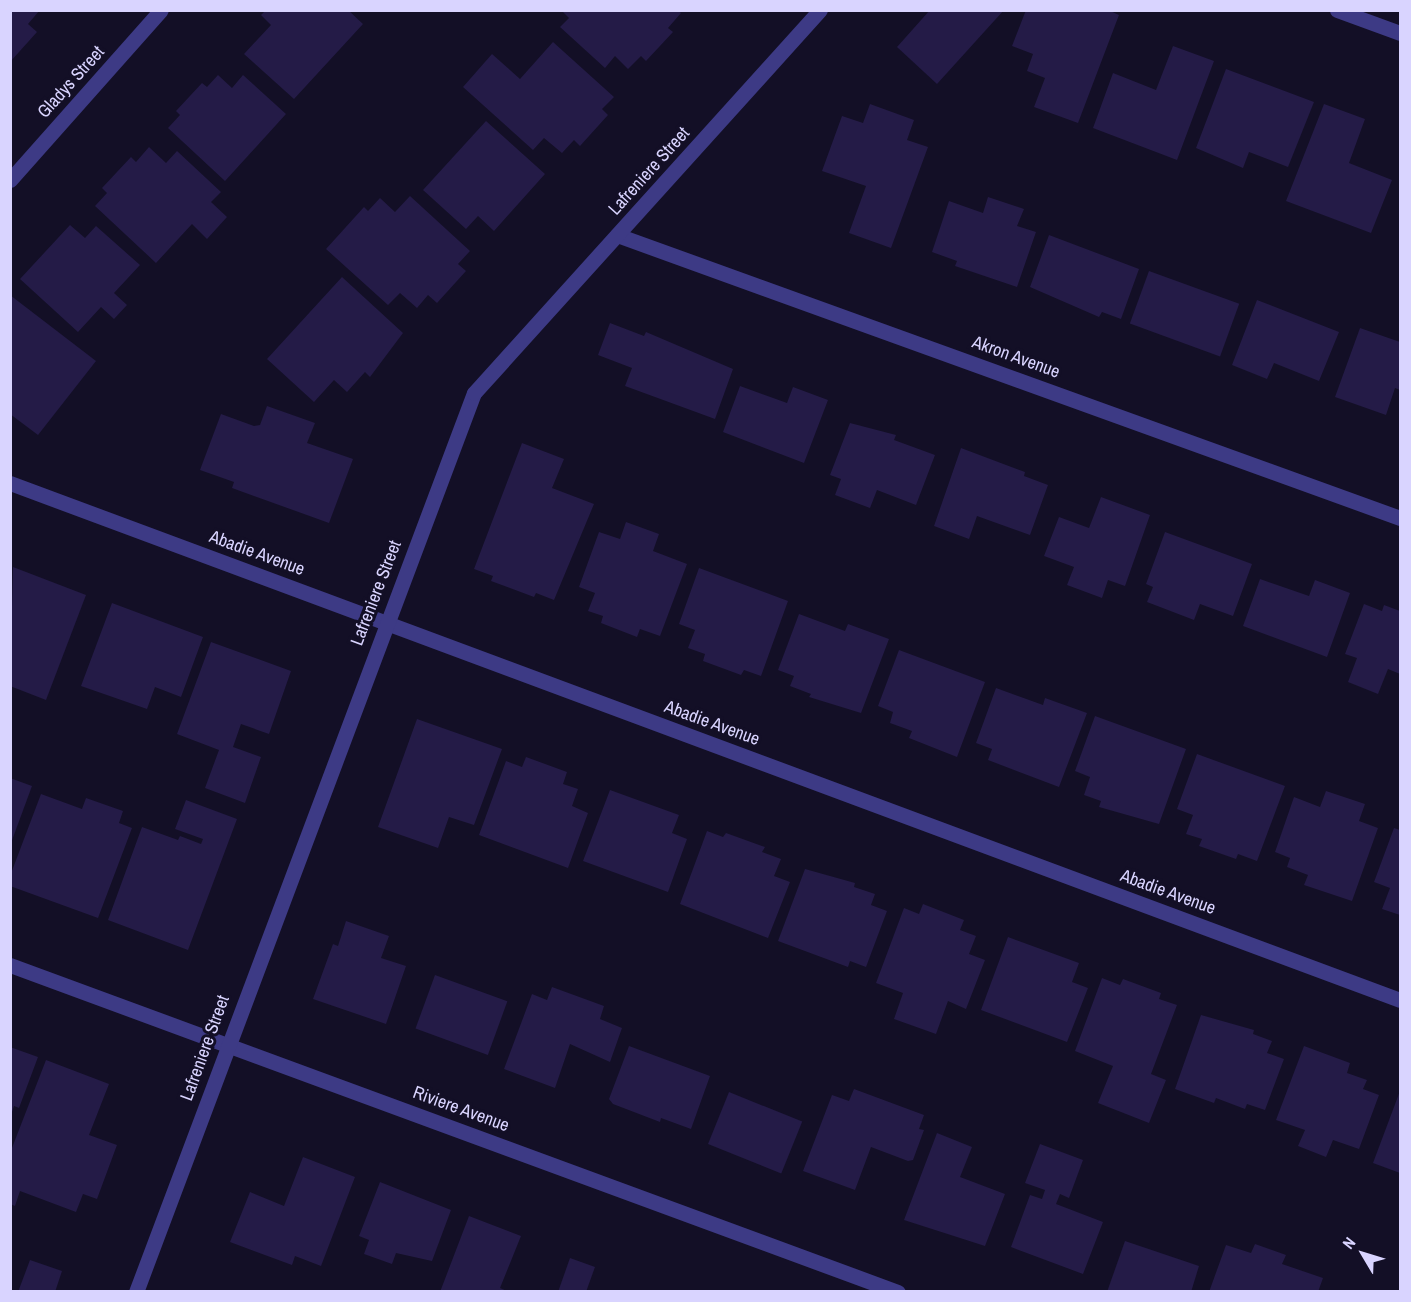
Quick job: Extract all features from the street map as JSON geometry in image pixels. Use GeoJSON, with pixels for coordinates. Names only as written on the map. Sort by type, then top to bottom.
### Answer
{"type":"FeatureCollection","features":[{"type":"Feature","properties":{"kind":"street","name":"Gladys Street"},"geometry":{"type":"LineString","coordinates":[[10,180],[161,10]]}},
{"type":"Feature","properties":{"kind":"street","name":"Lafreniere Street"},"geometry":{"type":"LineString","coordinates":[[136,1292],[385,621],[474,393],[820,10]]}},
{"type":"Feature","properties":{"kind":"street"},"geometry":{"type":"LineString","coordinates":[[1337,10],[1401,33]]}},
{"type":"Feature","properties":{"kind":"street","name":"Akron Avenue"},"geometry":{"type":"LineString","coordinates":[[617,235],[1401,518]]}},
{"type":"Feature","properties":{"kind":"street","name":"Abadie Avenue"},"geometry":{"type":"LineString","coordinates":[[10,483],[1401,1000]]}},
{"type":"Feature","properties":{"kind":"street","name":"Riviere Avenue"},"geometry":{"type":"LineString","coordinates":[[10,965],[898,1292]]}},
{"type":"Feature","properties":{"kind":"building"},"geometry":{"type":"Polygon","coordinates":[[[10,10],[40,10],[28,24],[37,32],[10,62],[10,10]]]}},
{"type":"Feature","properties":{"kind":"building"},"geometry":{"type":"Polygon","coordinates":[[[266,10],[348,10],[363,24],[294,99],[244,54],[271,25],[261,15],[266,10]]]}},
{"type":"Feature","properties":{"kind":"building"},"geometry":{"type":"Polygon","coordinates":[[[561,10],[677,10],[681,13],[668,28],[673,32],[646,61],[641,56],[628,69],[615,56],[605,68],[560,27],[569,18],[561,10]]]}},
{"type":"Feature","properties":{"kind":"building"},"geometry":{"type":"Polygon","coordinates":[[[930,10],[1004,10],[937,84],[897,47],[930,10]]]}},
{"type":"Feature","properties":{"kind":"building"},"geometry":{"type":"Polygon","coordinates":[[[1026,10],[1108,10],[1119,15],[1078,123],[1034,107],[1045,78],[1027,71],[1033,54],[1012,46],[1026,10]]]}},
{"type":"Feature","properties":{"kind":"building"},"geometry":{"type":"Polygon","coordinates":[[[553,42],[614,97],[602,109],[608,115],[580,146],[574,140],[562,153],[544,138],[533,150],[463,87],[492,54],[520,79],[553,42]]]}},
{"type":"Feature","properties":{"kind":"building"},"geometry":{"type":"Polygon","coordinates":[[[1173,46],[1214,61],[1177,160],[1093,128],[1113,73],[1156,90],[1173,46]]]}},
{"type":"Feature","properties":{"kind":"building"},"geometry":{"type":"Polygon","coordinates":[[[1226,69],[1314,102],[1288,167],[1249,152],[1243,168],[1196,148],[1226,69]]]}},
{"type":"Feature","properties":{"kind":"building"},"geometry":{"type":"Polygon","coordinates":[[[218,75],[232,88],[243,75],[286,114],[225,181],[168,128],[180,115],[176,111],[202,83],[207,87],[218,75]]]}},
{"type":"Feature","properties":{"kind":"building"},"geometry":{"type":"Polygon","coordinates":[[[870,104],[914,120],[907,140],[928,147],[891,248],[849,233],[866,186],[822,171],[842,116],[863,123],[870,104]]]}},
{"type":"Feature","properties":{"kind":"building"},"geometry":{"type":"Polygon","coordinates":[[[1324,104],[1365,119],[1349,163],[1392,180],[1371,233],[1286,201],[1324,104]]]}},
{"type":"Feature","properties":{"kind":"building"},"geometry":{"type":"Polygon","coordinates":[[[486,121],[545,174],[494,231],[478,216],[466,229],[423,190],[486,121]]]}},
{"type":"Feature","properties":{"kind":"building"},"geometry":{"type":"Polygon","coordinates":[[[149,147],[166,163],[177,151],[221,192],[211,202],[227,217],[207,239],[192,224],[156,263],[95,206],[107,193],[102,188],[131,157],[136,162],[149,147]]]}},
{"type":"Feature","properties":{"kind":"building"},"geometry":{"type":"Polygon","coordinates":[[[410,196],[470,251],[458,264],[466,271],[437,303],[428,295],[417,308],[400,293],[388,305],[326,249],[364,207],[368,211],[380,198],[395,212],[410,196]]]}},
{"type":"Feature","properties":{"kind":"building"},"geometry":{"type":"Polygon","coordinates":[[[988,197],[1024,209],[1017,226],[1036,232],[1017,287],[955,266],[957,261],[932,252],[949,201],[983,213],[988,197]]]}},
{"type":"Feature","properties":{"kind":"building"},"geometry":{"type":"Polygon","coordinates":[[[70,225],[85,238],[96,226],[140,265],[114,293],[127,305],[114,319],[101,307],[78,332],[20,279],[70,225]]]}},
{"type":"Feature","properties":{"kind":"building"},"geometry":{"type":"Polygon","coordinates":[[[1049,235],[1139,269],[1121,319],[1102,312],[1099,317],[1030,287],[1049,235]]]}},
{"type":"Feature","properties":{"kind":"building"},"geometry":{"type":"Polygon","coordinates":[[[1149,271],[1239,304],[1220,356],[1130,324],[1149,271]]]}},
{"type":"Feature","properties":{"kind":"building"},"geometry":{"type":"Polygon","coordinates":[[[342,277],[403,333],[370,377],[365,372],[347,392],[334,380],[314,402],[267,359],[342,277]]]}},
{"type":"Feature","properties":{"kind":"building"},"geometry":{"type":"Polygon","coordinates":[[[10,295],[96,361],[38,435],[10,414],[10,295]]]}},
{"type":"Feature","properties":{"kind":"building"},"geometry":{"type":"Polygon","coordinates":[[[1257,300],[1339,332],[1319,381],[1274,363],[1267,379],[1232,365],[1257,300]]]}},
{"type":"Feature","properties":{"kind":"building"},"geometry":{"type":"Polygon","coordinates":[[[610,323],[644,336],[646,332],[733,369],[715,419],[625,386],[632,368],[598,355],[610,323]]]}},
{"type":"Feature","properties":{"kind":"building"},"geometry":{"type":"Polygon","coordinates":[[[1360,328],[1400,342],[1400,390],[1395,388],[1386,415],[1335,397],[1360,328]]]}},
{"type":"Feature","properties":{"kind":"building"},"geometry":{"type":"Polygon","coordinates":[[[740,386],[787,403],[793,387],[828,400],[804,463],[723,432],[740,386]]]}},
{"type":"Feature","properties":{"kind":"building"},"geometry":{"type":"Polygon","coordinates":[[[267,406],[315,423],[307,443],[353,459],[329,523],[232,488],[234,482],[200,470],[221,414],[254,426],[260,425],[267,406]]]}},
{"type":"Feature","properties":{"kind":"building"},"geometry":{"type":"Polygon","coordinates":[[[850,423],[896,435],[894,440],[935,455],[916,505],[877,490],[870,508],[835,495],[841,479],[830,475],[850,423]]]}},
{"type":"Feature","properties":{"kind":"building"},"geometry":{"type":"Polygon","coordinates":[[[522,443],[564,459],[552,488],[594,504],[554,600],[536,593],[534,597],[491,581],[493,576],[474,569],[522,443]]]}},
{"type":"Feature","properties":{"kind":"building"},"geometry":{"type":"Polygon","coordinates":[[[961,448],[1025,472],[1024,476],[1048,485],[1030,535],[977,516],[969,539],[934,526],[961,448]]]}},
{"type":"Feature","properties":{"kind":"building"},"geometry":{"type":"Polygon","coordinates":[[[1101,497],[1150,515],[1125,586],[1108,580],[1102,598],[1067,585],[1074,567],[1044,556],[1059,517],[1089,528],[1101,497]]]}},
{"type":"Feature","properties":{"kind":"building"},"geometry":{"type":"Polygon","coordinates":[[[626,522],[659,534],[653,551],[687,564],[660,636],[640,629],[637,637],[601,623],[603,616],[588,611],[595,593],[579,587],[599,532],[620,539],[626,522]]]}},
{"type":"Feature","properties":{"kind":"building"},"geometry":{"type":"Polygon","coordinates":[[[1165,532],[1252,564],[1233,616],[1200,604],[1194,620],[1147,602],[1153,587],[1146,584],[1165,532]]]}},
{"type":"Feature","properties":{"kind":"building"},"geometry":{"type":"Polygon","coordinates":[[[13,567],[86,595],[46,700],[10,686],[13,567]]]}},
{"type":"Feature","properties":{"kind":"building"},"geometry":{"type":"Polygon","coordinates":[[[699,568],[788,601],[761,676],[744,670],[741,675],[703,661],[705,654],[688,648],[695,630],[679,624],[699,568]]]}},
{"type":"Feature","properties":{"kind":"building"},"geometry":{"type":"Polygon","coordinates":[[[1260,579],[1309,596],[1315,580],[1350,593],[1327,657],[1243,626],[1260,579]]]}},
{"type":"Feature","properties":{"kind":"building"},"geometry":{"type":"Polygon","coordinates":[[[112,603],[203,637],[181,697],[155,687],[147,709],[81,686],[112,603]]]}},
{"type":"Feature","properties":{"kind":"building"},"geometry":{"type":"Polygon","coordinates":[[[1364,604],[1382,611],[1384,605],[1400,611],[1400,674],[1388,669],[1378,694],[1348,682],[1357,658],[1345,654],[1364,604]]]}},
{"type":"Feature","properties":{"kind":"building"},"geometry":{"type":"Polygon","coordinates":[[[799,614],[845,631],[848,624],[889,639],[861,713],[809,697],[811,694],[790,686],[794,676],[778,670],[799,614]]]}},
{"type":"Feature","properties":{"kind":"building"},"geometry":{"type":"Polygon","coordinates":[[[211,642],[291,671],[269,734],[241,724],[233,747],[261,757],[245,803],[205,788],[219,750],[177,734],[211,642]]]}},
{"type":"Feature","properties":{"kind":"building"},"geometry":{"type":"Polygon","coordinates":[[[899,650],[985,682],[957,757],[909,738],[912,731],[890,723],[893,712],[878,706],[899,650]]]}},
{"type":"Feature","properties":{"kind":"building"},"geometry":{"type":"Polygon","coordinates":[[[996,688],[1043,705],[1045,698],[1087,713],[1059,787],[988,760],[992,749],[976,743],[996,688]]]}},
{"type":"Feature","properties":{"kind":"building"},"geometry":{"type":"Polygon","coordinates":[[[1095,716],[1186,749],[1159,824],[1099,807],[1101,801],[1084,795],[1090,777],[1075,771],[1095,716]]]}},
{"type":"Feature","properties":{"kind":"building"},"geometry":{"type":"Polygon","coordinates":[[[417,719],[502,749],[474,825],[449,817],[438,848],[378,827],[417,719]]]}},
{"type":"Feature","properties":{"kind":"building"},"geometry":{"type":"Polygon","coordinates":[[[1197,754],[1285,786],[1257,861],[1238,854],[1236,859],[1199,846],[1202,839],[1186,834],[1193,815],[1177,809],[1197,754]]]}},
{"type":"Feature","properties":{"kind":"building"},"geometry":{"type":"Polygon","coordinates":[[[526,757],[567,772],[563,784],[578,789],[572,806],[588,813],[568,868],[479,835],[506,761],[522,767],[526,757]]]}},
{"type":"Feature","properties":{"kind":"building"},"geometry":{"type":"Polygon","coordinates":[[[10,778],[32,786],[11,843],[10,843],[10,778]]]}},
{"type":"Feature","properties":{"kind":"building"},"geometry":{"type":"Polygon","coordinates":[[[610,790],[679,815],[672,833],[687,839],[668,892],[583,861],[610,790]]]}},
{"type":"Feature","properties":{"kind":"building"},"geometry":{"type":"Polygon","coordinates":[[[1326,791],[1365,804],[1359,821],[1378,828],[1352,901],[1304,885],[1308,875],[1287,867],[1290,858],[1275,852],[1294,797],[1320,807],[1326,791]]]}},
{"type":"Feature","properties":{"kind":"building"},"geometry":{"type":"Polygon","coordinates":[[[41,794],[82,809],[86,798],[123,811],[119,823],[132,828],[98,918],[10,886],[10,876],[41,794]]]}},
{"type":"Feature","properties":{"kind":"building"},"geometry":{"type":"Polygon","coordinates":[[[186,800],[237,819],[188,950],[108,920],[142,827],[178,840],[180,836],[201,844],[203,839],[175,829],[186,800]]]}},
{"type":"Feature","properties":{"kind":"building"},"geometry":{"type":"Polygon","coordinates":[[[1394,828],[1400,830],[1400,915],[1382,909],[1390,888],[1374,882],[1394,828]]]}},
{"type":"Feature","properties":{"kind":"building"},"geometry":{"type":"Polygon","coordinates":[[[707,831],[723,837],[726,833],[765,847],[762,852],[781,859],[774,876],[790,882],[768,938],[680,904],[707,831]]]}},
{"type":"Feature","properties":{"kind":"building"},"geometry":{"type":"Polygon","coordinates":[[[805,869],[855,883],[854,887],[875,894],[871,905],[887,911],[866,967],[850,961],[848,967],[778,941],[805,869]]]}},
{"type":"Feature","properties":{"kind":"building"},"geometry":{"type":"Polygon","coordinates":[[[923,904],[964,920],[960,930],[976,936],[969,954],[985,960],[966,1009],[948,1001],[936,1034],[894,1019],[903,993],[876,983],[904,908],[919,914],[923,904]]]}},
{"type":"Feature","properties":{"kind":"building"},"geometry":{"type":"Polygon","coordinates":[[[346,921],[389,936],[381,958],[406,966],[386,1024],[313,999],[333,944],[338,946],[346,921]]]}},
{"type":"Feature","properties":{"kind":"building"},"geometry":{"type":"Polygon","coordinates":[[[1008,937],[1079,963],[1072,982],[1088,988],[1067,1042],[981,1010],[1008,937]]]}},
{"type":"Feature","properties":{"kind":"building"},"geometry":{"type":"Polygon","coordinates":[[[435,975],[507,1001],[488,1055],[416,1029],[435,975]]]}},
{"type":"Feature","properties":{"kind":"building"},"geometry":{"type":"Polygon","coordinates":[[[1102,978],[1120,985],[1123,979],[1161,993],[1159,999],[1177,1005],[1151,1074],[1166,1080],[1149,1123],[1098,1103],[1113,1066],[1075,1051],[1102,978]]]}},
{"type":"Feature","properties":{"kind":"building"},"geometry":{"type":"Polygon","coordinates":[[[552,987],[604,1006],[600,1019],[622,1028],[610,1062],[570,1044],[555,1088],[504,1069],[532,994],[547,1000],[552,987]]]}},
{"type":"Feature","properties":{"kind":"building"},"geometry":{"type":"Polygon","coordinates":[[[1201,1015],[1254,1030],[1253,1034],[1272,1041],[1267,1053],[1284,1059],[1265,1110],[1247,1104],[1245,1109],[1216,1098],[1214,1103],[1175,1089],[1201,1015]]]}},
{"type":"Feature","properties":{"kind":"building"},"geometry":{"type":"Polygon","coordinates":[[[629,1046],[710,1076],[691,1129],[661,1118],[660,1122],[613,1104],[609,1099],[629,1046]]]}},
{"type":"Feature","properties":{"kind":"building"},"geometry":{"type":"Polygon","coordinates":[[[1304,1046],[1350,1063],[1347,1073],[1367,1080],[1363,1089],[1379,1095],[1359,1149],[1333,1140],[1326,1157],[1298,1146],[1305,1130],[1276,1120],[1304,1046]]]}},
{"type":"Feature","properties":{"kind":"building"},"geometry":{"type":"Polygon","coordinates":[[[10,1047],[38,1057],[19,1108],[14,1106],[11,1115],[10,1047]]]}},
{"type":"Feature","properties":{"kind":"building"},"geometry":{"type":"Polygon","coordinates":[[[46,1060],[109,1084],[89,1135],[117,1145],[97,1199],[83,1194],[76,1212],[20,1191],[15,1206],[10,1204],[10,1153],[46,1060]]]}},
{"type":"Feature","properties":{"kind":"building"},"geometry":{"type":"Polygon","coordinates":[[[854,1089],[924,1115],[919,1129],[924,1130],[913,1160],[908,1161],[871,1147],[855,1190],[803,1171],[832,1095],[849,1101],[854,1089]]]}},
{"type":"Feature","properties":{"kind":"building"},"geometry":{"type":"Polygon","coordinates":[[[1400,1091],[1400,1173],[1373,1163],[1400,1091]]]}},
{"type":"Feature","properties":{"kind":"building"},"geometry":{"type":"Polygon","coordinates":[[[729,1092],[802,1122],[781,1174],[708,1144],[729,1092]]]}},
{"type":"Feature","properties":{"kind":"building"},"geometry":{"type":"Polygon","coordinates":[[[937,1133],[972,1147],[960,1177],[1005,1194],[985,1246],[904,1220],[937,1133]]]}},
{"type":"Feature","properties":{"kind":"building"},"geometry":{"type":"Polygon","coordinates":[[[1040,1144],[1083,1160],[1069,1198],[1060,1194],[1056,1204],[1103,1222],[1083,1274],[1011,1247],[1030,1195],[1042,1199],[1045,1190],[1025,1183],[1040,1144]]]}},
{"type":"Feature","properties":{"kind":"building"},"geometry":{"type":"Polygon","coordinates":[[[303,1157],[355,1177],[321,1266],[295,1256],[292,1265],[230,1242],[250,1192],[284,1206],[303,1157]]]}},
{"type":"Feature","properties":{"kind":"building"},"geometry":{"type":"Polygon","coordinates":[[[380,1182],[451,1210],[432,1261],[396,1253],[392,1264],[364,1254],[369,1240],[359,1236],[380,1182]]]}},
{"type":"Feature","properties":{"kind":"building"},"geometry":{"type":"Polygon","coordinates":[[[469,1216],[521,1236],[500,1288],[509,1292],[440,1292],[469,1216]]]}},
{"type":"Feature","properties":{"kind":"building"},"geometry":{"type":"Polygon","coordinates":[[[1125,1241],[1199,1266],[1191,1292],[1107,1292],[1125,1241]]]}},
{"type":"Feature","properties":{"kind":"building"},"geometry":{"type":"Polygon","coordinates":[[[1255,1244],[1286,1255],[1282,1264],[1323,1278],[1318,1292],[1209,1292],[1226,1245],[1251,1253],[1255,1244]]]}},
{"type":"Feature","properties":{"kind":"building"},"geometry":{"type":"Polygon","coordinates":[[[570,1258],[595,1267],[586,1292],[558,1292],[570,1258]]]}},
{"type":"Feature","properties":{"kind":"building"},"geometry":{"type":"Polygon","coordinates":[[[30,1260],[62,1271],[55,1292],[18,1292],[30,1260]]]}}]}
